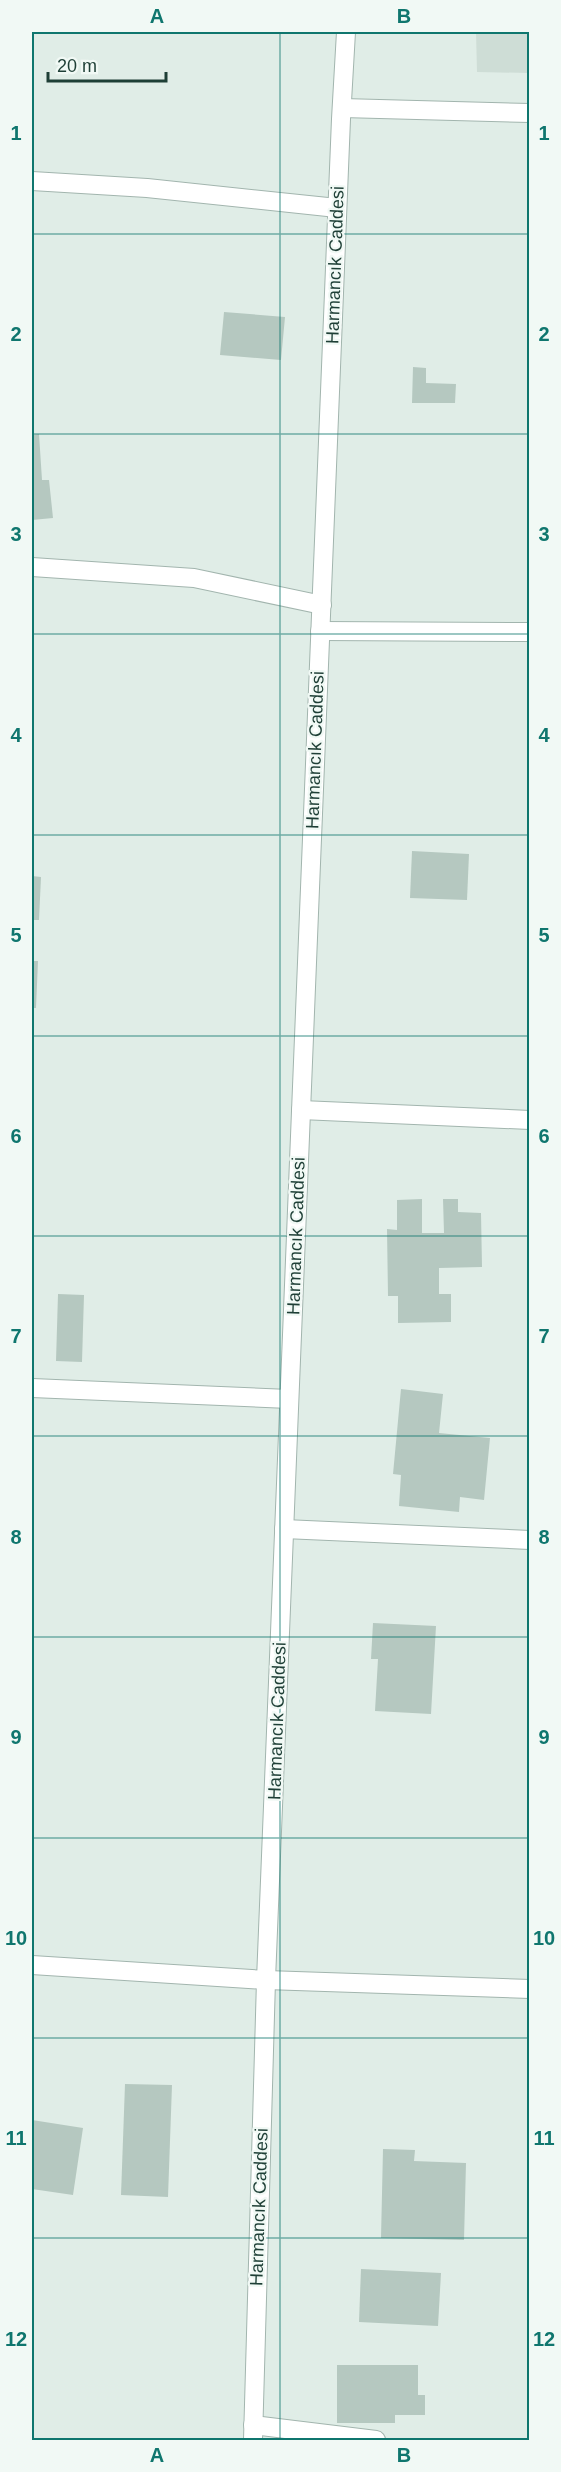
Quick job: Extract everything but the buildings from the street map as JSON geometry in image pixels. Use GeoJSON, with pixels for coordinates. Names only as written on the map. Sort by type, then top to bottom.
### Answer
{"type":"FeatureCollection","features":[{"type":"Feature","properties":{"kind":"street","name":"Harmancık Caddesi"},"geometry":{"type":"LineString","coordinates":[[253,2433],[266,1980],[346,32]]}},
{"type":"Feature","properties":{"kind":"street"},"geometry":{"type":"LineString","coordinates":[[342,108],[530,113]]}},
{"type":"Feature","properties":{"kind":"street"},"geometry":{"type":"LineString","coordinates":[[32,181],[147,188],[337,208]]}},
{"type":"Feature","properties":{"kind":"street"},"geometry":{"type":"LineString","coordinates":[[32,567],[194,578],[322,605]]}},
{"type":"Feature","properties":{"kind":"street"},"geometry":{"type":"LineString","coordinates":[[320,631],[530,632]]}},
{"type":"Feature","properties":{"kind":"street"},"geometry":{"type":"LineString","coordinates":[[301,1110],[530,1120]]}},
{"type":"Feature","properties":{"kind":"street"},"geometry":{"type":"LineString","coordinates":[[32,1388],[289,1399]]}},
{"type":"Feature","properties":{"kind":"street"},"geometry":{"type":"LineString","coordinates":[[284,1528],[530,1540]]}},
{"type":"Feature","properties":{"kind":"street"},"geometry":{"type":"LineString","coordinates":[[32,1965],[266,1980],[530,1989]]}},
{"type":"Feature","properties":{"kind":"street"},"geometry":{"type":"LineString","coordinates":[[253,2433],[376,2440]]}},
{"type":"Feature","properties":{"kind":"shaded area"},"geometry":{"type":"Polygon","coordinates":[[[476,32],[529,32],[529,73],[477,72],[476,32]]]}}]}
